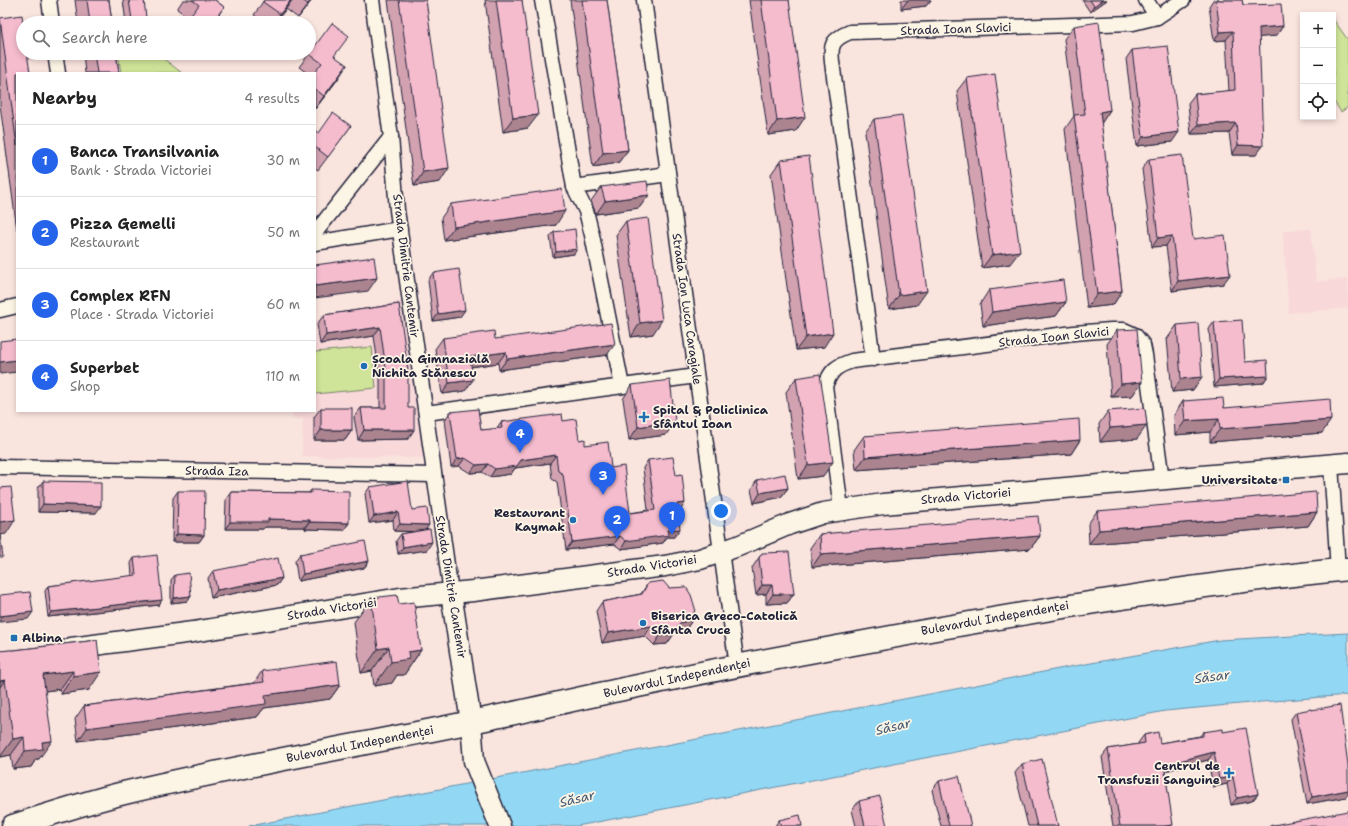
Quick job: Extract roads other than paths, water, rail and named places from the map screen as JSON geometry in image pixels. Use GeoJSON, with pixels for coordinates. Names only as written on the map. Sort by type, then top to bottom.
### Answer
{"type":"FeatureCollection","features":[{"type":"Feature","properties":{"kind":"main road","name":"Bulevardul Independenței"},"geometry":{"type":"LineString","coordinates":[[13,826],[122,793],[737,666],[964,623],[1058,607],[1247,580],[1343,570]]}},
{"type":"Feature","properties":{"kind":"street"},"geometry":{"type":"LineString","coordinates":[[49,0],[51,16]]}},
{"type":"Feature","properties":{"kind":"street","name":"Strada Dimitrie Cantemir"},"geometry":{"type":"LineString","coordinates":[[372,0],[391,137],[400,229],[434,475],[471,722],[474,761],[500,826]]}},
{"type":"Feature","properties":{"kind":"street"},"geometry":{"type":"LineString","coordinates":[[542,0],[574,187],[586,211],[622,386]]}},
{"type":"Feature","properties":{"kind":"street","name":"Strada Ion Luca Caragiale"},"geometry":{"type":"LineString","coordinates":[[644,0],[737,666]]}},
{"type":"Feature","properties":{"kind":"street"},"geometry":{"type":"LineString","coordinates":[[1146,0],[1158,17],[1183,0]]}},
{"type":"Feature","properties":{"kind":"street","name":"Strada Ioan Slavici"},"geometry":{"type":"LineString","coordinates":[[873,359],[831,50],[834,42],[839,37],[850,32],[1121,24],[1133,23],[1158,17]]}},
{"type":"Feature","properties":{"kind":"street"},"geometry":{"type":"LineString","coordinates":[[56,60],[58,72]]}},
{"type":"Feature","properties":{"kind":"street"},"geometry":{"type":"LineString","coordinates":[[316,232],[391,137]]}},
{"type":"Feature","properties":{"kind":"street"},"geometry":{"type":"LineString","coordinates":[[574,187],[668,174]]}},
{"type":"Feature","properties":{"kind":"street"},"geometry":{"type":"LineString","coordinates":[[316,243],[400,229]]}},
{"type":"Feature","properties":{"kind":"street"},"geometry":{"type":"LineString","coordinates":[[0,310],[16,306]]}},
{"type":"Feature","properties":{"kind":"street","name":"Strada Ioan Slavici"},"geometry":{"type":"LineString","coordinates":[[841,509],[825,386],[830,373],[840,364],[852,361],[1074,333],[1124,330],[1135,335],[1143,345],[1162,480]]}},
{"type":"Feature","properties":{"kind":"street"},"geometry":{"type":"LineString","coordinates":[[426,413],[696,376]]}},
{"type":"Feature","properties":{"kind":"street"},"geometry":{"type":"LineString","coordinates":[[1340,464],[1343,570]]}},
{"type":"Feature","properties":{"kind":"street","name":"Strada Victoriei"},"geometry":{"type":"LineString","coordinates":[[54,650],[193,632],[400,598],[665,566],[700,559],[738,546],[790,524],[823,513],[841,509],[883,504],[1340,464]]}},
{"type":"Feature","properties":{"kind":"street","name":"Strada Iza"},"geometry":{"type":"LineString","coordinates":[[0,467],[434,475]]}},
{"type":"Feature","properties":{"kind":"water","name":"Săsar"},"geometry":{"type":"Polygon","coordinates":[[[1348,633],[1348,695],[1165,711],[577,826],[249,826],[1069,667],[1220,640],[1348,633]]]}},
{"type":"Feature","properties":{"kind":"place","name":"Școala Gimnazială Nichita Stănescu"},"geometry":{"type":"Point","coordinates":[364,366]}},
{"type":"Feature","properties":{"kind":"place","name":"Spital & Policlinica Sfântul Ioan"},"geometry":{"type":"Point","coordinates":[644,417]}},
{"type":"Feature","properties":{"kind":"place","name":"Superbet"},"geometry":{"type":"Point","coordinates":[520,453]}},
{"type":"Feature","properties":{"kind":"place","name":"Universitate"},"geometry":{"type":"Point","coordinates":[1286,480]}},
{"type":"Feature","properties":{"kind":"place","name":"Complex RFN"},"geometry":{"type":"Point","coordinates":[603,495]}},
{"type":"Feature","properties":{"kind":"place","name":"Restaurant Kaymak"},"geometry":{"type":"Point","coordinates":[573,520]}},
{"type":"Feature","properties":{"kind":"place","name":"Banca Transilvania"},"geometry":{"type":"Point","coordinates":[672,535]}},
{"type":"Feature","properties":{"kind":"place","name":"Pizza Gemelli"},"geometry":{"type":"Point","coordinates":[617,539]}},
{"type":"Feature","properties":{"kind":"place","name":"Biserica Greco-Catolică Sfânta Cruce"},"geometry":{"type":"Point","coordinates":[643,623]}},
{"type":"Feature","properties":{"kind":"place","name":"Albina"},"geometry":{"type":"Point","coordinates":[14,638]}},
{"type":"Feature","properties":{"kind":"place","name":"Centrul de Transfuzii Sanguine"},"geometry":{"type":"Point","coordinates":[1229,773]}}]}
